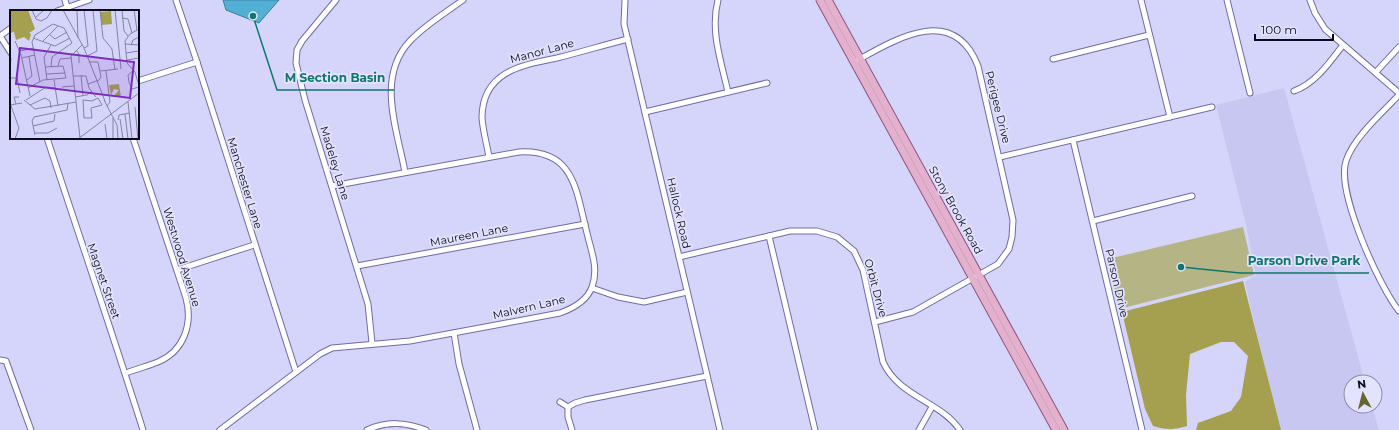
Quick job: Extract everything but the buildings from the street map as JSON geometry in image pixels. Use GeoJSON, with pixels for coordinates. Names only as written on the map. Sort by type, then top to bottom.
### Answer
{"type":"FeatureCollection","features":[{"type":"Feature","properties":{"kind":"main road","name":"Stony Brook Road"},"geometry":{"type":"LineString","coordinates":[[820,0],[857,60],[1030,374],[1064,430]]}},
{"type":"Feature","properties":{"kind":"main road","name":"Stony Brook Road"},"geometry":{"type":"LineString","coordinates":[[828,0],[857,60]]}},
{"type":"Feature","properties":{"kind":"main road","name":"Stony Brook Road"},"geometry":{"type":"LineString","coordinates":[[1030,374],[1056,430]]}},
{"type":"Feature","properties":{"kind":"street"},"geometry":{"type":"LineString","coordinates":[[65,0],[67,7]]}},
{"type":"Feature","properties":{"kind":"street"},"geometry":{"type":"LineString","coordinates":[[60,10],[90,0]]}},
{"type":"Feature","properties":{"kind":"street","name":"Manchester Lane"},"geometry":{"type":"LineString","coordinates":[[176,0],[296,372]]}},
{"type":"Feature","properties":{"kind":"street","name":"Madeley Lane"},"geometry":{"type":"LineString","coordinates":[[336,0],[302,41],[297,50],[296,63],[368,304],[372,343]]}},
{"type":"Feature","properties":{"kind":"street"},"geometry":{"type":"LineString","coordinates":[[405,172],[392,103],[390,84],[391,75],[397,60],[410,42],[463,0]]}},
{"type":"Feature","properties":{"kind":"street","name":"Hallock Road"},"geometry":{"type":"LineString","coordinates":[[625,0],[623,15],[628,39],[720,430]]}},
{"type":"Feature","properties":{"kind":"street"},"geometry":{"type":"LineString","coordinates":[[718,0],[714,14],[714,32],[728,92]]}},
{"type":"Feature","properties":{"kind":"street"},"geometry":{"type":"LineString","coordinates":[[1141,0],[1170,117]]}},
{"type":"Feature","properties":{"kind":"street"},"geometry":{"type":"LineString","coordinates":[[1227,0],[1250,93]]}},
{"type":"Feature","properties":{"kind":"street"},"geometry":{"type":"LineString","coordinates":[[1310,0],[1321,24],[1399,94],[1356,143],[1346,162],[1344,175],[1355,222],[1388,296],[1399,311]]}},
{"type":"Feature","properties":{"kind":"street"},"geometry":{"type":"LineString","coordinates":[[10,29],[0,36],[10,51]]}},
{"type":"Feature","properties":{"kind":"street","name":"Perigee Drive"},"geometry":{"type":"LineString","coordinates":[[857,60],[897,39],[921,33],[943,32],[958,37],[969,48],[978,66],[1012,213],[1012,238],[1009,249],[998,264],[913,312],[875,322]]}},
{"type":"Feature","properties":{"kind":"street"},"geometry":{"type":"LineString","coordinates":[[1053,59],[1149,36]]}},
{"type":"Feature","properties":{"kind":"street","name":"Manor Lane"},"geometry":{"type":"LineString","coordinates":[[489,157],[482,118],[484,103],[489,91],[504,73],[522,65],[628,39]]}},
{"type":"Feature","properties":{"kind":"street"},"geometry":{"type":"LineString","coordinates":[[1294,90],[1303,87],[1315,78],[1343,45]]}},
{"type":"Feature","properties":{"kind":"street"},"geometry":{"type":"LineString","coordinates":[[1376,72],[1399,47]]}},
{"type":"Feature","properties":{"kind":"street"},"geometry":{"type":"LineString","coordinates":[[139,81],[197,62]]}},
{"type":"Feature","properties":{"kind":"street"},"geometry":{"type":"LineString","coordinates":[[645,112],[767,83]]}},
{"type":"Feature","properties":{"kind":"street"},"geometry":{"type":"LineString","coordinates":[[1000,157],[1212,107]]}},
{"type":"Feature","properties":{"kind":"street","name":"Magnet Street"},"geometry":{"type":"LineString","coordinates":[[47,139],[97,292],[126,373],[143,430]]}},
{"type":"Feature","properties":{"kind":"street","name":"Westwood Avenue"},"geometry":{"type":"LineString","coordinates":[[126,373],[159,362],[177,349],[183,340],[188,326],[189,312],[177,270],[133,139]]}},
{"type":"Feature","properties":{"kind":"street","name":"Parson Drive"},"geometry":{"type":"LineString","coordinates":[[1073,140],[1142,430]]}},
{"type":"Feature","properties":{"kind":"street","name":"Malvern Lane"},"geometry":{"type":"LineString","coordinates":[[220,430],[328,349],[410,340],[560,313],[580,303],[592,288],[596,270],[575,182],[564,168],[550,156],[534,151],[489,157],[332,186]]}},
{"type":"Feature","properties":{"kind":"street"},"geometry":{"type":"LineString","coordinates":[[1093,221],[1192,196]]}},
{"type":"Feature","properties":{"kind":"street","name":"Maureen Lane"},"geometry":{"type":"LineString","coordinates":[[356,266],[584,224]]}},
{"type":"Feature","properties":{"kind":"street","name":"Orbit Drive"},"geometry":{"type":"LineString","coordinates":[[679,257],[790,231],[817,231],[837,237],[849,245],[854,251],[863,270],[883,362],[888,373],[904,387],[949,417],[960,430]]}},
{"type":"Feature","properties":{"kind":"street"},"geometry":{"type":"LineString","coordinates":[[769,236],[815,430]]}},
{"type":"Feature","properties":{"kind":"street"},"geometry":{"type":"LineString","coordinates":[[177,270],[254,244]]}},
{"type":"Feature","properties":{"kind":"street"},"geometry":{"type":"LineString","coordinates":[[592,288],[618,297],[644,302],[687,292]]}},
{"type":"Feature","properties":{"kind":"street"},"geometry":{"type":"LineString","coordinates":[[454,333],[459,364],[477,430]]}},
{"type":"Feature","properties":{"kind":"street"},"geometry":{"type":"LineString","coordinates":[[0,360],[6,361],[31,430]]}},
{"type":"Feature","properties":{"kind":"street"},"geometry":{"type":"LineString","coordinates":[[568,407],[585,400],[707,376]]}},
{"type":"Feature","properties":{"kind":"street"},"geometry":{"type":"LineString","coordinates":[[560,402],[568,407]]}},
{"type":"Feature","properties":{"kind":"street"},"geometry":{"type":"LineString","coordinates":[[568,407],[568,417],[572,430]]}},
{"type":"Feature","properties":{"kind":"street"},"geometry":{"type":"LineString","coordinates":[[919,430],[932,407]]}},
{"type":"Feature","properties":{"kind":"street"},"geometry":{"type":"LineString","coordinates":[[367,430],[384,424],[400,423],[426,430]]}},
{"type":"Feature","properties":{"kind":"shaded area"},"geometry":{"type":"Polygon","coordinates":[[[223,0],[279,0],[259,23],[226,10],[223,0]]]}},
{"type":"Feature","properties":{"kind":"shaded area"},"geometry":{"type":"Polygon","coordinates":[[[1284,88],[1363,374],[1343,374],[1343,414],[1374,414],[1379,430],[1279,430],[1245,282],[1256,275],[1246,225],[1216,105],[1284,88]]]}},
{"type":"Feature","properties":{"kind":"shaded area"},"geometry":{"type":"Polygon","coordinates":[[[1243,227],[1254,275],[1119,309],[1108,259],[1243,227]]]}},
{"type":"Feature","properties":{"kind":"shaded area"},"geometry":{"type":"Polygon","coordinates":[[[1243,281],[1281,430],[1196,430],[1198,423],[1231,411],[1241,397],[1248,356],[1234,342],[1221,342],[1190,354],[1186,395],[1187,426],[1170,429],[1153,426],[1145,409],[1122,312],[1243,281]]]}},
{"type":"Feature","properties":{"kind":"place","name":"M Section Basin"},"geometry":{"type":"Point","coordinates":[253,16]}},
{"type":"Feature","properties":{"kind":"place","name":"Parson Drive Park"},"geometry":{"type":"Point","coordinates":[1181,267]}}]}
